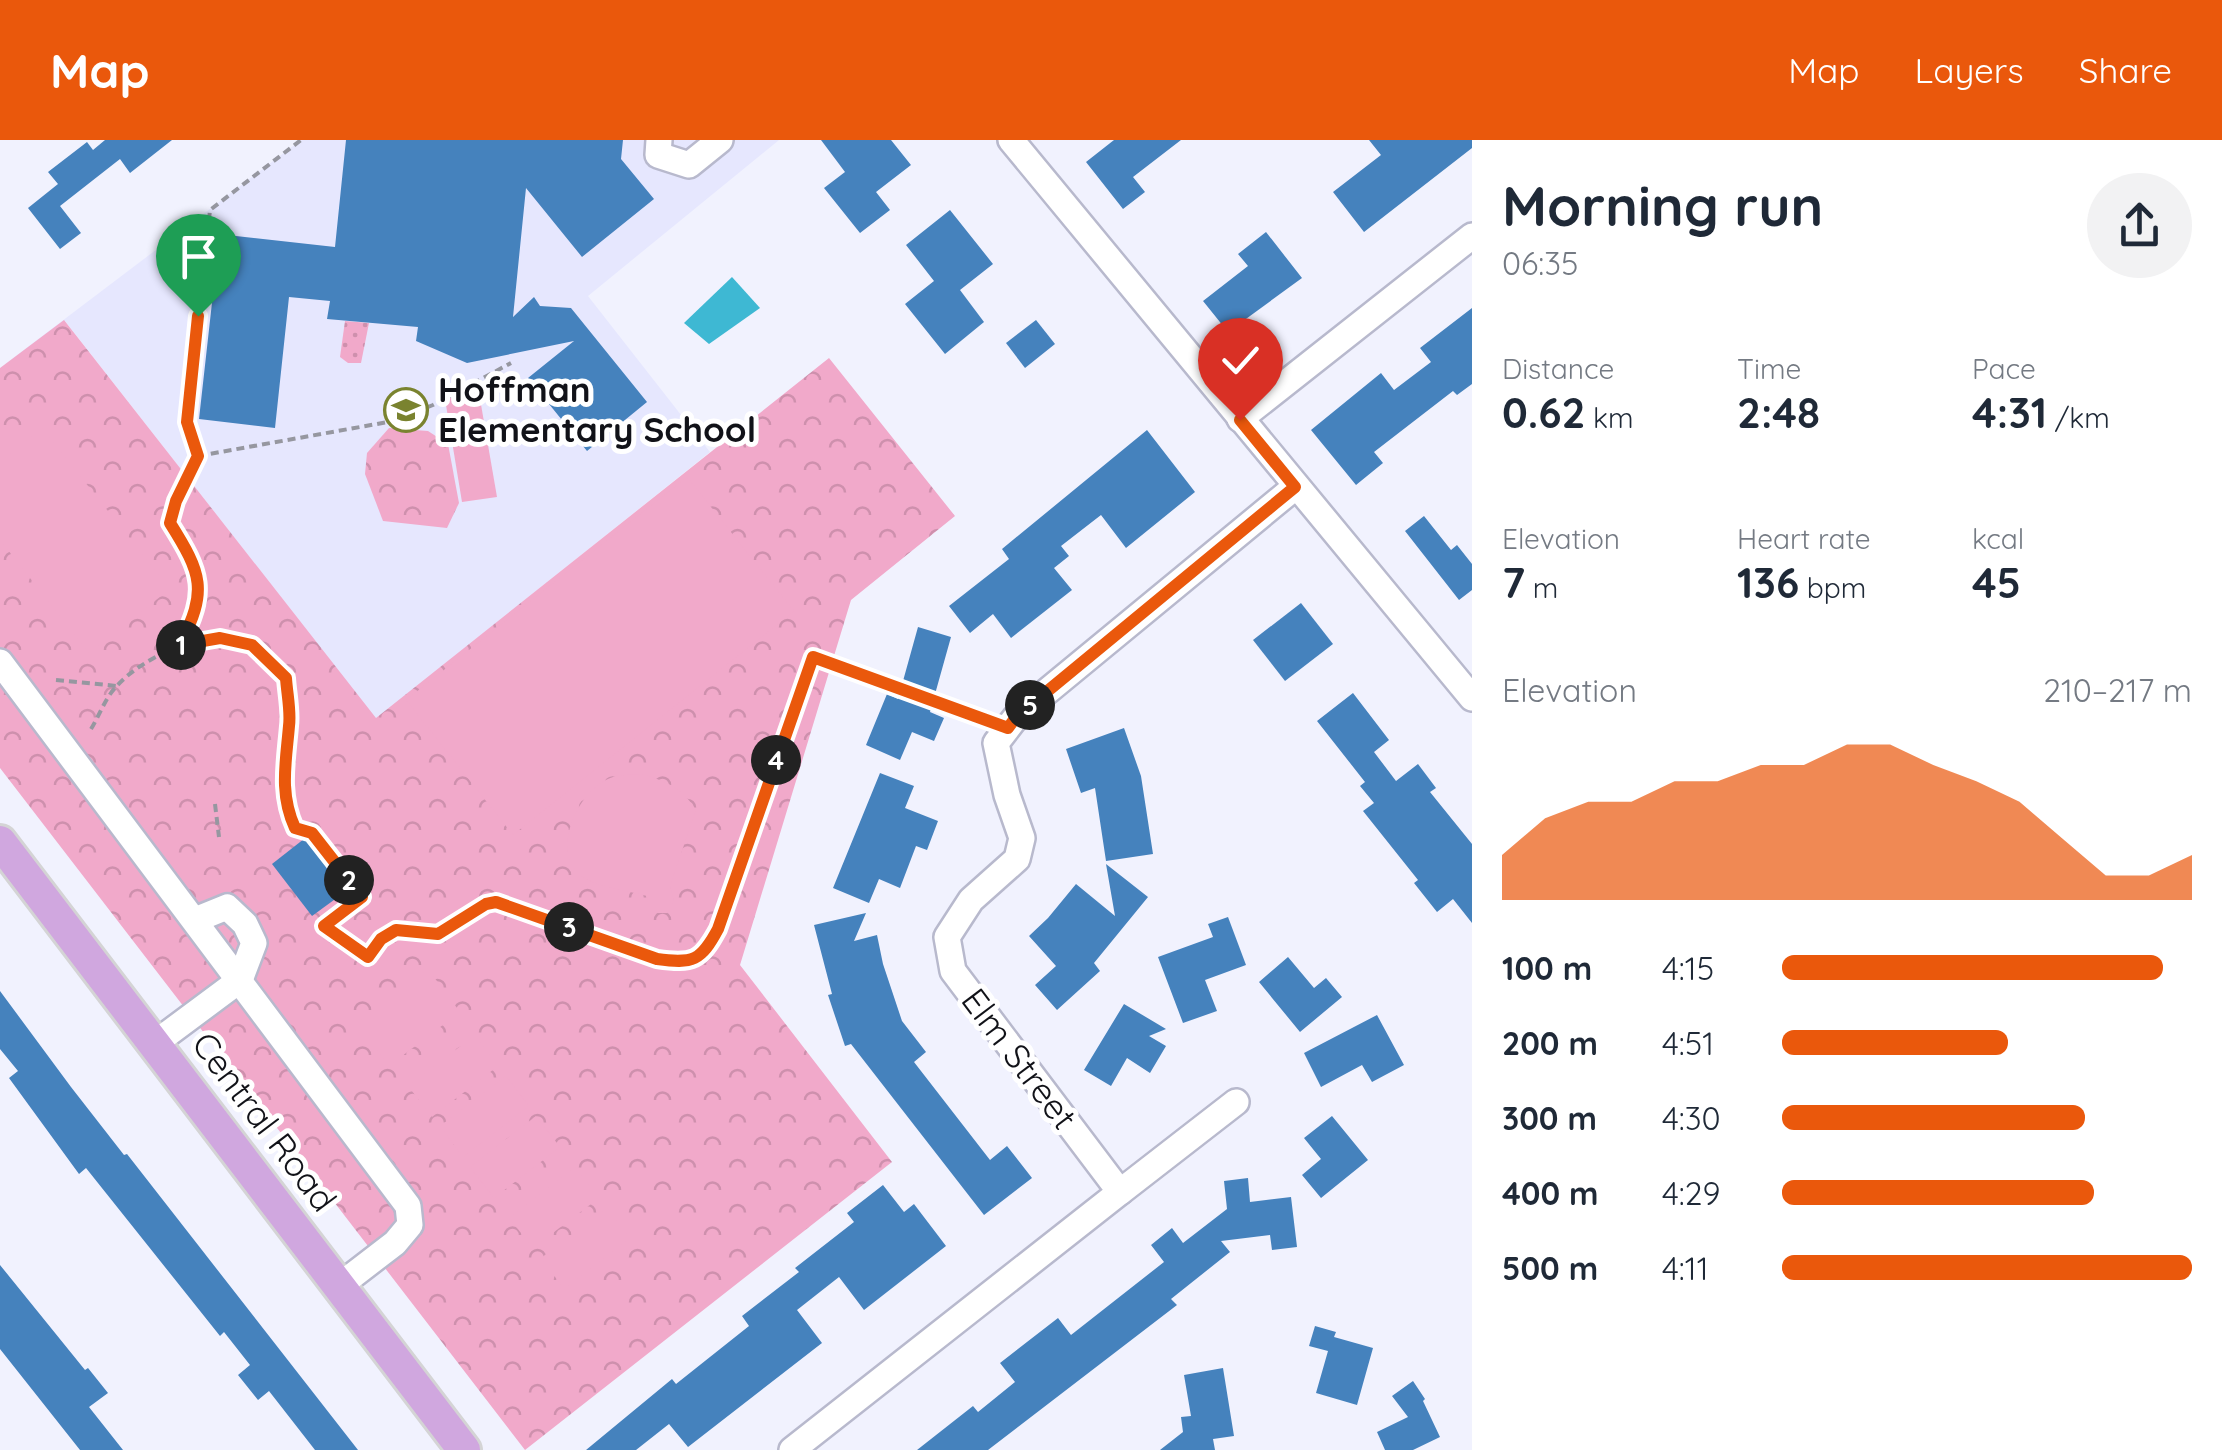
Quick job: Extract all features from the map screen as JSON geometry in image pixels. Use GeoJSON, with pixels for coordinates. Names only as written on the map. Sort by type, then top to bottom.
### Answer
{"type":"FeatureCollection","features":[{"type":"Feature","properties":{"kind":"main road","name":"Central Road"},"geometry":{"type":"LineString","coordinates":[[0,842],[464,1450]]}},
{"type":"Feature","properties":{"kind":"street"},"geometry":{"type":"LineString","coordinates":[[660,140],[658,155],[689,166],[720,140]]}},
{"type":"Feature","properties":{"kind":"street"},"geometry":{"type":"LineString","coordinates":[[1011,140],[1295,487],[1468,685]]}},
{"type":"Feature","properties":{"kind":"street"},"geometry":{"type":"LineString","coordinates":[[1240,420],[1472,236]]}},
{"type":"Feature","properties":{"kind":"street"},"geometry":{"type":"LineString","coordinates":[[1008,728],[1016,717],[1295,487]]}},
{"type":"Feature","properties":{"kind":"street"},"geometry":{"type":"LineString","coordinates":[[0,662],[408,1206],[410,1225],[396,1243],[338,1286]]}},
{"type":"Feature","properties":{"kind":"street","name":"Elm Street"},"geometry":{"type":"LineString","coordinates":[[1008,728],[996,743],[1006,795],[1022,838],[1018,859],[971,900],[947,936],[952,970],[1120,1192]]}},
{"type":"Feature","properties":{"kind":"street"},"geometry":{"type":"LineString","coordinates":[[154,1044],[240,980],[254,943],[245,924],[227,907],[195,920]]}},
{"type":"Feature","properties":{"kind":"street"},"geometry":{"type":"LineString","coordinates":[[792,1450],[1236,1102]]}},
{"type":"Feature","properties":{"kind":"path"},"geometry":{"type":"LineString","coordinates":[[180,645],[195,615],[201,586],[195,564],[170,523],[198,456],[187,422],[210,210],[301,140]]}},
{"type":"Feature","properties":{"kind":"path"},"geometry":{"type":"LineString","coordinates":[[198,456],[388,422],[433,406],[511,363]]}},
{"type":"Feature","properties":{"kind":"path"},"geometry":{"type":"LineString","coordinates":[[92,729],[117,686],[144,662],[180,645],[220,638],[252,645],[286,678],[290,722],[282,772],[295,828],[312,833],[362,897],[324,926],[368,957],[381,939],[396,930],[438,934],[486,904],[496,902],[657,959],[684,963],[706,952],[718,929],[813,657],[1008,728]]}},
{"type":"Feature","properties":{"kind":"path"},"geometry":{"type":"LineString","coordinates":[[56,680],[117,686]]}},
{"type":"Feature","properties":{"kind":"path"},"geometry":{"type":"LineString","coordinates":[[215,804],[218,837]]}},
{"type":"Feature","properties":{"kind":"shaded area","name":"Hoffman Elementary School"},"geometry":{"type":"Polygon","coordinates":[[[301,140],[779,140],[588,296],[710,452],[376,719],[65,321],[0,368],[301,140]]]}},
{"type":"Feature","properties":{"kind":"green space"},"geometry":{"type":"Polygon","coordinates":[[[64,320],[376,718],[829,358],[955,516],[851,600],[740,965],[892,1162],[525,1450],[0,768],[0,368],[64,320]]]}},
{"type":"Feature","properties":{"kind":"green space"},"geometry":{"type":"Polygon","coordinates":[[[345,321],[369,323],[361,363],[348,363],[340,357],[345,321]]]}},
{"type":"Feature","properties":{"kind":"green space"},"geometry":{"type":"Polygon","coordinates":[[[479,393],[497,497],[462,502],[445,399],[479,393]]]}},
{"type":"Feature","properties":{"kind":"green space"},"geometry":{"type":"Polygon","coordinates":[[[42,428],[170,589],[89,653],[0,540],[0,462],[42,428]]]}},
{"type":"Feature","properties":{"kind":"green space"},"geometry":{"type":"Polygon","coordinates":[[[389,428],[428,431],[448,444],[459,503],[447,528],[383,521],[365,474],[367,453],[389,428]]]}},
{"type":"Feature","properties":{"kind":"green space"},"geometry":{"type":"Polygon","coordinates":[[[687,477],[794,611],[513,835],[406,700],[687,477]]]}},
{"type":"Feature","properties":{"kind":"green space"},"geometry":{"type":"Polygon","coordinates":[[[645,775],[674,787],[696,810],[670,886],[674,901],[667,913],[657,913],[648,904],[647,896],[586,879],[574,868],[569,855],[571,824],[588,794],[613,777],[645,775]]]}},
{"type":"Feature","properties":{"kind":"green space"},"geometry":{"type":"Polygon","coordinates":[[[428,969],[460,1012],[389,1066],[357,1023],[428,969]]]}},
{"type":"Feature","properties":{"kind":"green space"},"geometry":{"type":"Polygon","coordinates":[[[475,1035],[498,1066],[432,1117],[408,1086],[475,1035]]]}},
{"type":"Feature","properties":{"kind":"green space"},"geometry":{"type":"Polygon","coordinates":[[[506,1076],[529,1106],[463,1157],[440,1126],[506,1076]]]}},
{"type":"Feature","properties":{"kind":"green space"},"geometry":{"type":"Polygon","coordinates":[[[536,1116],[560,1147],[494,1198],[470,1167],[536,1116]]]}},
{"type":"Feature","properties":{"kind":"green space"},"geometry":{"type":"Polygon","coordinates":[[[575,1167],[599,1198],[533,1248],[509,1218],[575,1167]]]}},
{"type":"Feature","properties":{"kind":"green space"},"geometry":{"type":"Polygon","coordinates":[[[607,1208],[630,1238],[564,1289],[541,1258],[607,1208]]]}},
{"type":"Feature","properties":{"kind":"water"},"geometry":{"type":"Polygon","coordinates":[[[732,277],[760,308],[709,344],[684,323],[732,277]]]}},
{"type":"Feature","properties":{"kind":"building"},"geometry":{"type":"Polygon","coordinates":[[[105,140],[172,140],[130,173],[120,159],[60,206],[81,233],[60,249],[28,208],[58,184],[48,172],[87,142],[93,150],[105,140]]]}},
{"type":"Feature","properties":{"kind":"building"},"geometry":{"type":"Polygon","coordinates":[[[346,140],[623,140],[621,159],[654,199],[582,257],[526,188],[513,317],[534,297],[540,306],[571,308],[647,402],[587,451],[528,378],[574,341],[467,363],[416,341],[418,327],[327,319],[330,301],[289,297],[275,428],[199,419],[218,249],[227,249],[227,235],[335,247],[346,140]]]}},
{"type":"Feature","properties":{"kind":"building"},"geometry":{"type":"Polygon","coordinates":[[[821,140],[891,140],[911,165],[876,192],[890,210],[860,233],[824,188],[845,172],[821,140]]]}},
{"type":"Feature","properties":{"kind":"building"},"geometry":{"type":"Polygon","coordinates":[[[1114,140],[1181,140],[1133,177],[1145,192],[1123,209],[1086,162],[1114,140]]]}},
{"type":"Feature","properties":{"kind":"building"},"geometry":{"type":"Polygon","coordinates":[[[1369,140],[1472,140],[1472,148],[1364,232],[1333,192],[1381,155],[1369,140]]]}},
{"type":"Feature","properties":{"kind":"building"},"geometry":{"type":"Polygon","coordinates":[[[950,210],[993,264],[960,290],[984,322],[945,354],[905,304],[934,281],[906,245],[950,210]]]}},
{"type":"Feature","properties":{"kind":"building"},"geometry":{"type":"Polygon","coordinates":[[[1266,232],[1302,278],[1228,332],[1203,301],[1248,266],[1238,254],[1266,232]]]}},
{"type":"Feature","properties":{"kind":"building"},"geometry":{"type":"Polygon","coordinates":[[[1472,308],[1472,384],[1457,395],[1453,391],[1374,452],[1383,463],[1356,485],[1311,430],[1381,373],[1394,390],[1431,362],[1420,348],[1472,308]]]}},
{"type":"Feature","properties":{"kind":"building"},"geometry":{"type":"Polygon","coordinates":[[[1036,320],[1055,344],[1025,368],[1006,343],[1036,320]]]}},
{"type":"Feature","properties":{"kind":"building"},"geometry":{"type":"Polygon","coordinates":[[[1147,430],[1195,492],[1126,548],[1101,515],[1061,546],[1069,556],[1054,568],[1072,590],[1011,638],[993,614],[970,633],[949,606],[1009,559],[1002,549],[1147,430]]]}},
{"type":"Feature","properties":{"kind":"building"},"geometry":{"type":"Polygon","coordinates":[[[1424,516],[1451,550],[1457,545],[1472,564],[1472,590],[1459,600],[1405,531],[1424,516]]]}},
{"type":"Feature","properties":{"kind":"building"},"geometry":{"type":"Polygon","coordinates":[[[1301,603],[1333,644],[1285,681],[1253,640],[1301,603]]]}},
{"type":"Feature","properties":{"kind":"building"},"geometry":{"type":"Polygon","coordinates":[[[918,627],[951,637],[930,712],[944,718],[934,741],[912,732],[900,760],[866,745],[887,694],[898,699],[918,627]]]}},
{"type":"Feature","properties":{"kind":"building"},"geometry":{"type":"Polygon","coordinates":[[[1353,693],[1389,740],[1374,752],[1396,781],[1418,764],[1436,788],[1430,792],[1472,844],[1472,923],[1453,899],[1437,912],[1414,883],[1418,880],[1363,811],[1374,803],[1360,786],[1365,782],[1317,721],[1353,693]]]}},
{"type":"Feature","properties":{"kind":"building"},"geometry":{"type":"Polygon","coordinates":[[[1124,728],[1141,776],[1153,854],[1106,861],[1095,788],[1081,793],[1066,749],[1124,728]]]}},
{"type":"Feature","properties":{"kind":"building"},"geometry":{"type":"Polygon","coordinates":[[[880,773],[914,786],[905,808],[938,821],[927,850],[916,846],[900,888],[879,879],[869,903],[833,888],[880,773]]]}},
{"type":"Feature","properties":{"kind":"building"},"geometry":{"type":"Polygon","coordinates":[[[309,835],[349,889],[312,916],[272,864],[309,835]]]}},
{"type":"Feature","properties":{"kind":"building"},"geometry":{"type":"Polygon","coordinates":[[[1106,864],[1148,897],[1094,963],[1100,971],[1057,1010],[1035,985],[1056,966],[1029,936],[1076,884],[1115,916],[1106,864]]]}},
{"type":"Feature","properties":{"kind":"building"},"geometry":{"type":"Polygon","coordinates":[[[866,913],[854,941],[877,935],[902,1021],[926,1052],[914,1062],[990,1160],[1007,1146],[1032,1178],[984,1215],[851,1044],[845,1046],[828,995],[832,994],[814,925],[866,913]]]}},
{"type":"Feature","properties":{"kind":"building"},"geometry":{"type":"Polygon","coordinates":[[[1228,917],[1246,965],[1205,980],[1217,1011],[1183,1023],[1158,957],[1213,937],[1208,924],[1228,917]]]}},
{"type":"Feature","properties":{"kind":"building"},"geometry":{"type":"Polygon","coordinates":[[[1288,957],[1314,988],[1326,978],[1342,997],[1300,1032],[1259,982],[1288,957]]]}},
{"type":"Feature","properties":{"kind":"building"},"geometry":{"type":"Polygon","coordinates":[[[0,991],[124,1155],[358,1450],[315,1450],[269,1391],[258,1400],[238,1375],[250,1365],[224,1332],[220,1336],[86,1168],[79,1174],[9,1078],[18,1071],[0,1049],[0,991]]]}},
{"type":"Feature","properties":{"kind":"building"},"geometry":{"type":"Polygon","coordinates":[[[1124,1004],[1166,1029],[1149,1036],[1166,1046],[1150,1073],[1127,1058],[1111,1086],[1084,1070],[1124,1004]]]}},
{"type":"Feature","properties":{"kind":"building"},"geometry":{"type":"Polygon","coordinates":[[[1377,1015],[1404,1065],[1372,1082],[1362,1065],[1321,1087],[1304,1053],[1377,1015]]]}},
{"type":"Feature","properties":{"kind":"building"},"geometry":{"type":"Polygon","coordinates":[[[1332,1116],[1368,1160],[1321,1198],[1302,1175],[1321,1159],[1304,1138],[1332,1116]]]}},
{"type":"Feature","properties":{"kind":"building"},"geometry":{"type":"Polygon","coordinates":[[[1248,1178],[1250,1202],[1291,1197],[1297,1247],[1272,1250],[1270,1235],[1221,1241],[1230,1252],[1171,1299],[1177,1305],[988,1450],[917,1450],[973,1406],[978,1412],[1015,1382],[1000,1363],[1058,1318],[1071,1335],[1164,1262],[1151,1245],[1172,1228],[1183,1243],[1227,1209],[1224,1181],[1248,1178]]]}},
{"type":"Feature","properties":{"kind":"building"},"geometry":{"type":"Polygon","coordinates":[[[883,1185],[904,1212],[914,1204],[946,1246],[864,1310],[839,1277],[797,1310],[822,1343],[688,1447],[669,1424],[636,1450],[586,1450],[672,1379],[676,1384],[749,1326],[742,1316],[854,1222],[847,1213],[883,1185]]]}},
{"type":"Feature","properties":{"kind":"building"},"geometry":{"type":"Polygon","coordinates":[[[0,1265],[108,1393],[89,1407],[123,1450],[80,1450],[0,1349],[0,1265]]]}},
{"type":"Feature","properties":{"kind":"building"},"geometry":{"type":"Polygon","coordinates":[[[1315,1326],[1336,1332],[1334,1337],[1373,1348],[1357,1405],[1316,1393],[1328,1351],[1309,1346],[1315,1326]]]}},
{"type":"Feature","properties":{"kind":"building"},"geometry":{"type":"Polygon","coordinates":[[[1223,1368],[1234,1436],[1213,1439],[1215,1450],[1160,1450],[1183,1432],[1181,1417],[1191,1416],[1184,1375],[1223,1368]]]}},
{"type":"Feature","properties":{"kind":"building"},"geometry":{"type":"Polygon","coordinates":[[[1413,1381],[1440,1437],[1413,1450],[1385,1450],[1377,1432],[1408,1417],[1392,1396],[1413,1381]]]}},
{"type":"Feature","properties":{"kind":"place","name":"Hoffman Elementary School"},"geometry":{"type":"Point","coordinates":[406,410]}},
{"type":"Feature","properties":{"kind":"route"},"geometry":{"type":"LineString","coordinates":[[198,316],[187,422],[198,456],[170,523],[195,564],[201,586],[195,615],[180,645],[220,638],[252,645],[286,678],[290,722],[282,772],[289,814],[295,828],[312,833],[362,897],[324,926],[368,957],[381,939],[396,930],[438,934],[486,904],[496,902],[657,959],[684,963],[706,952],[718,929],[813,657],[1008,728],[1016,717],[1295,487],[1240,420]]}}]}
